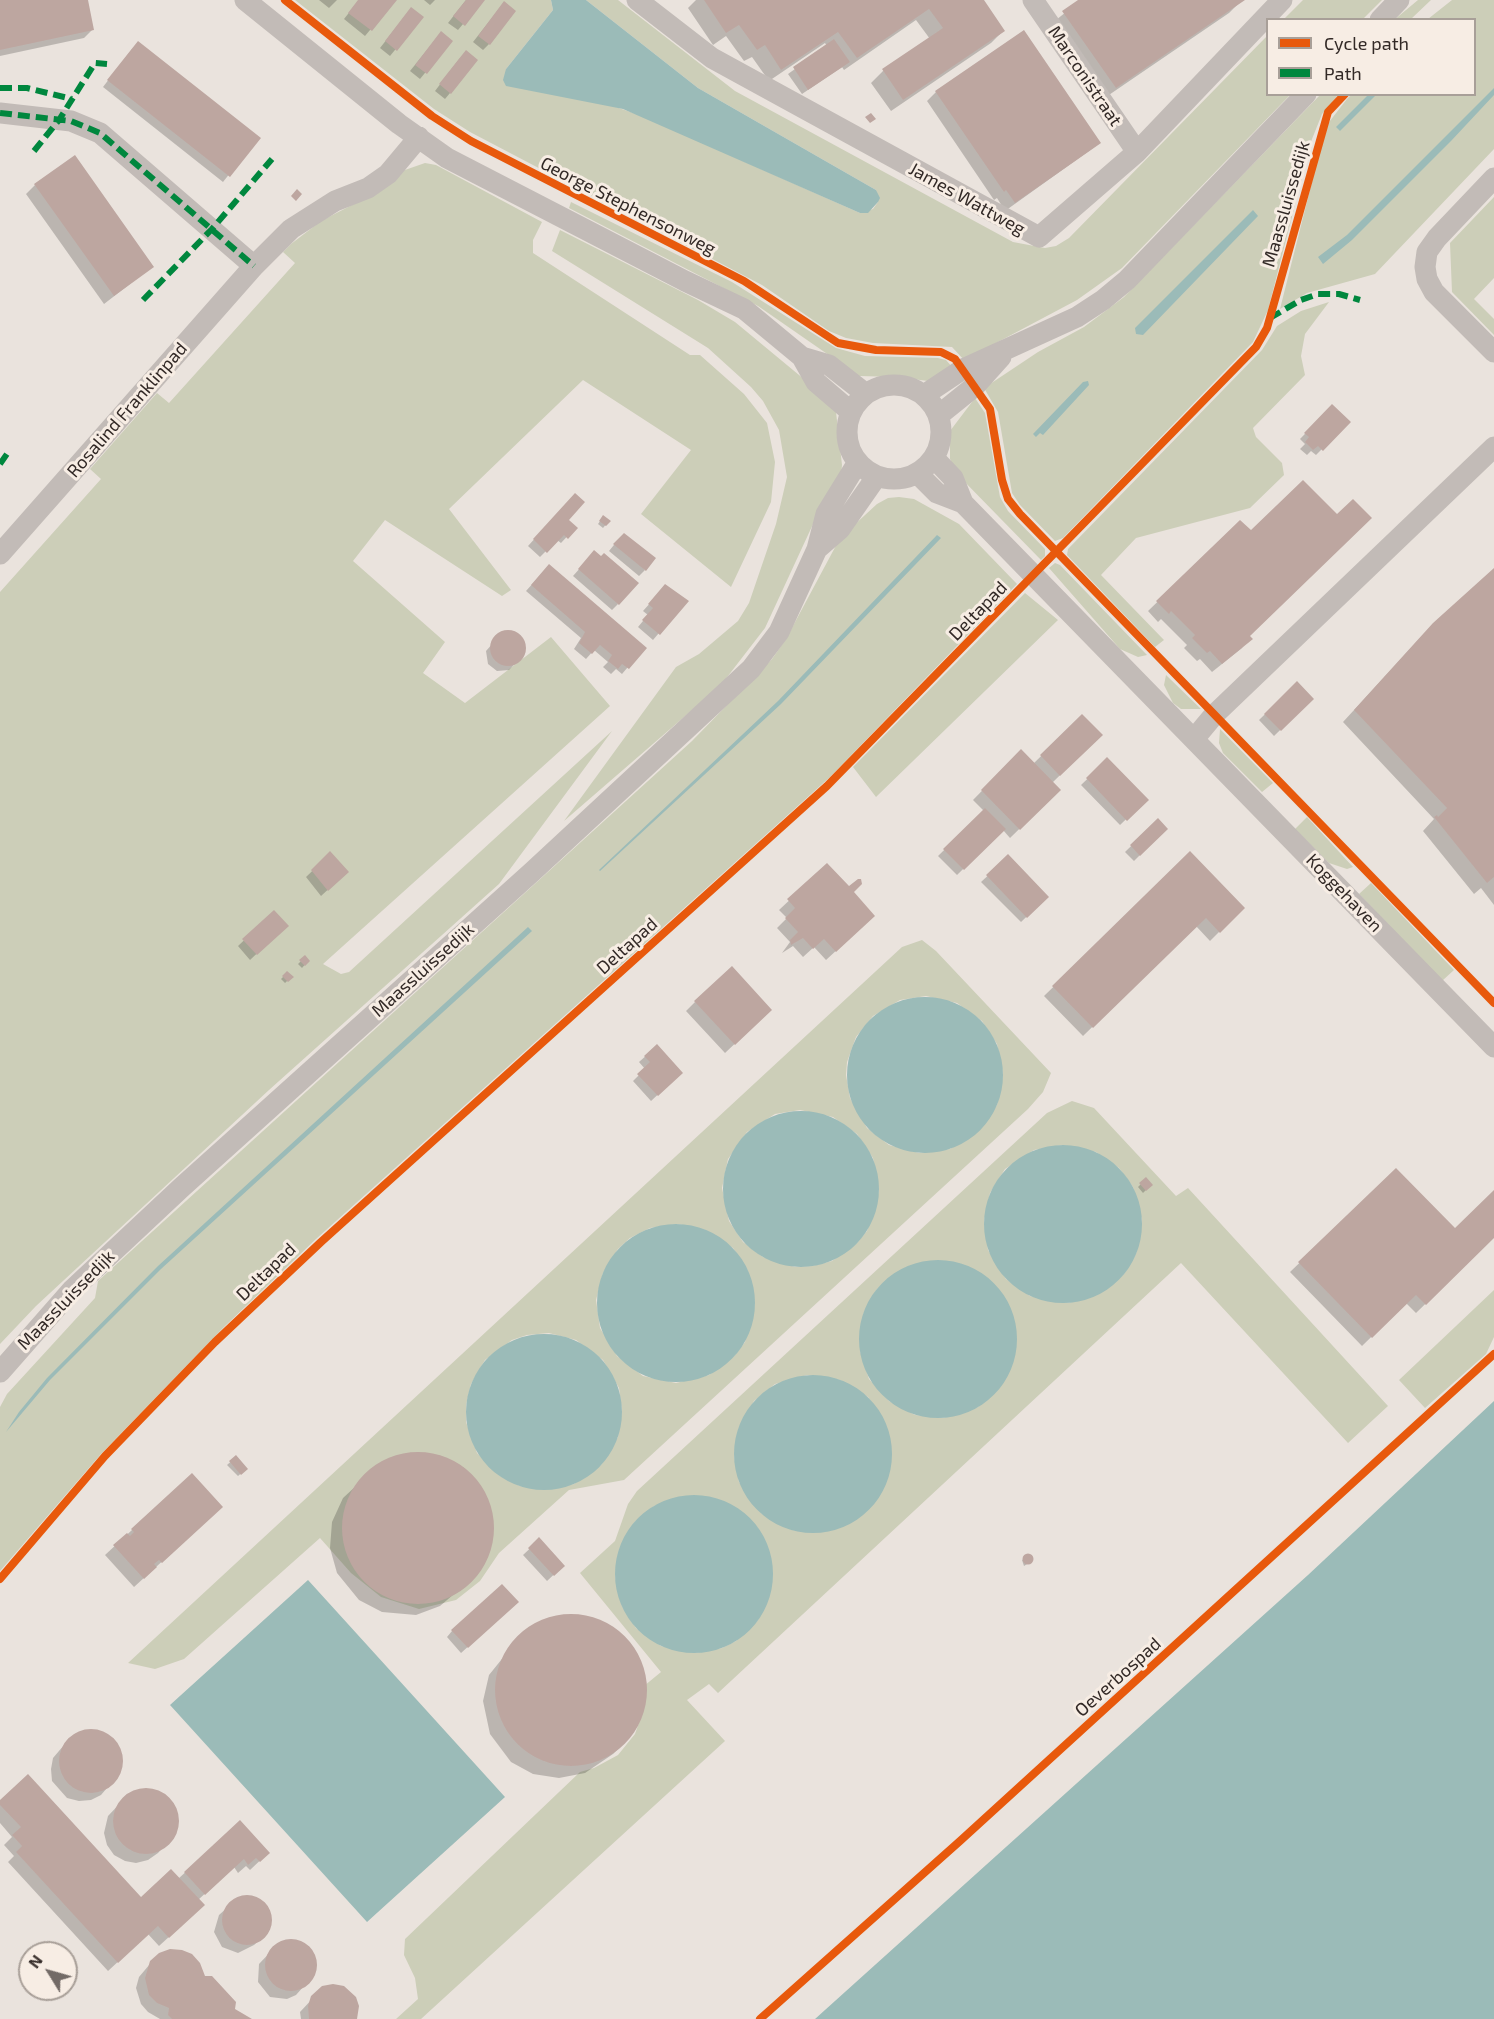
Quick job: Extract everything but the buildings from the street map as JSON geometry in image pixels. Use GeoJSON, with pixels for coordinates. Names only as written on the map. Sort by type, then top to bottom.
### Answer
{"type":"FeatureCollection","features":[{"type":"Feature","properties":{"kind":"street"},"geometry":{"type":"LineString","coordinates":[[245,0],[399,124],[447,158],[744,309],[802,357],[816,382],[851,412]]}},
{"type":"Feature","properties":{"kind":"street","name":"James Wattweg"},"geometry":{"type":"LineString","coordinates":[[638,0],[712,58],[1039,237],[1137,152],[1282,0]]}},
{"type":"Feature","properties":{"kind":"street","name":"Marconistraat"},"geometry":{"type":"LineString","coordinates":[[1033,0],[1137,152]]}},
{"type":"Feature","properties":{"kind":"street"},"geometry":{"type":"LineString","coordinates":[[1382,18],[1399,0]]}},
{"type":"Feature","properties":{"kind":"street","name":"Maassluissedijk"},"geometry":{"type":"LineString","coordinates":[[924,395],[963,369],[1006,352],[1077,317],[1127,280],[1304,96]]}},
{"type":"Feature","properties":{"kind":"street"},"geometry":{"type":"LineString","coordinates":[[0,112],[71,121],[107,138],[254,266]]}},
{"type":"Feature","properties":{"kind":"street","name":"Rosalind Franklinpad"},"geometry":{"type":"LineString","coordinates":[[0,554],[254,266],[291,229],[335,201],[368,188],[388,174],[419,137]]}},
{"type":"Feature","properties":{"kind":"street"},"geometry":{"type":"LineString","coordinates":[[1494,178],[1437,238],[1427,252],[1425,267],[1427,279],[1434,292],[1494,352]]}},
{"type":"Feature","properties":{"kind":"street","name":"Maassluissedijk"},"geometry":{"type":"LineString","coordinates":[[939,415],[975,386],[1006,352]]}},
{"type":"Feature","properties":{"kind":"street"},"geometry":{"type":"LineString","coordinates":[[802,357],[830,365],[866,394]]}},
{"type":"Feature","properties":{"kind":"street"},"geometry":{"type":"LineString","coordinates":[[900,385],[924,395],[939,415],[942,432],[934,458],[917,473],[901,479],[877,476],[858,462],[852,454],[847,433],[851,412],[866,394],[882,386],[900,385]]}},
{"type":"Feature","properties":{"kind":"street"},"geometry":{"type":"LineString","coordinates":[[1194,739],[1214,716],[1494,447]]}},
{"type":"Feature","properties":{"kind":"street","name":"Koggehaven"},"geometry":{"type":"LineString","coordinates":[[934,458],[953,477],[963,503],[1494,1047]]}},
{"type":"Feature","properties":{"kind":"street","name":"Maassluissedijk"},"geometry":{"type":"LineString","coordinates":[[0,1371],[72,1290],[173,1195],[735,685],[779,632],[817,549],[826,514],[858,462]]}},
{"type":"Feature","properties":{"kind":"street","name":"Koggehaven"},"geometry":{"type":"LineString","coordinates":[[917,473],[937,493],[963,503]]}},
{"type":"Feature","properties":{"kind":"street","name":"Maassluissedijk"},"geometry":{"type":"LineString","coordinates":[[817,549],[840,529],[877,476]]}},
{"type":"Feature","properties":{"kind":"green space"},"geometry":{"type":"Polygon","coordinates":[[[295,0],[551,0],[553,10],[506,69],[642,116],[860,213],[873,209],[878,202],[876,190],[698,88],[586,0],[618,0],[735,91],[1013,242],[1045,248],[1056,246],[1069,238],[1266,37],[1266,96],[1289,96],[1122,268],[1077,300],[964,360],[952,347],[873,343],[846,338],[829,331],[762,285],[470,132],[434,109],[295,0]]]}},
{"type":"Feature","properties":{"kind":"green space"},"geometry":{"type":"Polygon","coordinates":[[[1303,0],[1382,0],[1364,18],[1285,18],[1303,0]]]}},
{"type":"Feature","properties":{"kind":"green space"},"geometry":{"type":"Polygon","coordinates":[[[1418,0],[1431,0],[1412,18],[1396,18],[1418,0]]]}},
{"type":"Feature","properties":{"kind":"green space"},"geometry":{"type":"Polygon","coordinates":[[[1452,0],[1494,0],[1494,149],[1375,274],[1307,293],[1280,309],[1326,126],[1347,99],[1350,96],[1476,96],[1476,18],[1429,18],[1452,0]]]}},
{"type":"Feature","properties":{"kind":"green space"},"geometry":{"type":"Polygon","coordinates":[[[1319,96],[1337,96],[1322,114],[1312,139],[1268,310],[1253,342],[1063,538],[1055,541],[1020,505],[1012,493],[998,412],[984,388],[1038,352],[1084,327],[1124,297],[1319,96]]]}},
{"type":"Feature","properties":{"kind":"green space"},"geometry":{"type":"Polygon","coordinates":[[[425,163],[436,165],[542,222],[533,240],[533,253],[690,355],[700,355],[744,394],[767,423],[775,462],[771,502],[731,587],[641,514],[691,450],[583,380],[449,509],[511,590],[502,596],[385,520],[353,561],[445,642],[423,673],[465,703],[551,637],[610,706],[323,964],[341,974],[349,972],[612,731],[499,884],[269,1090],[36,1306],[0,1344],[0,592],[101,479],[90,469],[157,393],[169,403],[295,263],[283,252],[321,221],[379,191],[402,171],[425,163]]]}},
{"type":"Feature","properties":{"kind":"green space"},"geometry":{"type":"Polygon","coordinates":[[[1494,197],[1494,278],[1474,299],[1494,319],[1494,335],[1452,292],[1450,243],[1494,197]]]}},
{"type":"Feature","properties":{"kind":"green space"},"geometry":{"type":"Polygon","coordinates":[[[571,202],[732,282],[836,348],[865,356],[938,358],[946,360],[953,368],[928,381],[859,376],[758,306],[569,208],[571,202]]]}},
{"type":"Feature","properties":{"kind":"green space"},"geometry":{"type":"Polygon","coordinates":[[[560,230],[698,300],[735,322],[828,399],[836,412],[842,465],[841,476],[820,509],[765,628],[721,685],[564,821],[676,667],[699,654],[738,621],[749,603],[776,524],[787,477],[779,430],[763,401],[751,387],[708,348],[552,251],[560,230]]]}},
{"type":"Feature","properties":{"kind":"green space"},"geometry":{"type":"Polygon","coordinates":[[[1329,302],[1305,334],[1301,356],[1305,375],[1253,428],[1256,437],[1282,463],[1284,475],[1250,508],[1136,538],[1101,575],[1164,640],[1155,647],[1067,555],[1068,549],[1262,350],[1277,326],[1301,311],[1329,302]]]}},
{"type":"Feature","properties":{"kind":"green space"},"geometry":{"type":"Polygon","coordinates":[[[975,398],[985,413],[1000,497],[1008,511],[1045,549],[1045,556],[1041,560],[957,474],[950,459],[950,431],[975,398]]]}},
{"type":"Feature","properties":{"kind":"green space"},"geometry":{"type":"Polygon","coordinates":[[[888,498],[914,499],[959,524],[1017,584],[830,777],[316,1239],[224,1327],[101,1454],[0,1571],[0,1407],[7,1394],[95,1298],[98,1281],[692,741],[772,659],[786,639],[840,538],[877,504],[888,498]]]}},
{"type":"Feature","properties":{"kind":"green space"},"geometry":{"type":"Polygon","coordinates":[[[1055,563],[1060,565],[1147,655],[1138,657],[1120,649],[1049,568],[1055,563]]]}},
{"type":"Feature","properties":{"kind":"green space"},"geometry":{"type":"Polygon","coordinates":[[[1025,593],[1058,620],[876,797],[853,767],[1025,593]]]}},
{"type":"Feature","properties":{"kind":"green space"},"geometry":{"type":"Polygon","coordinates":[[[1166,675],[1201,709],[1181,709],[1173,703],[1164,685],[1166,675]]]}},
{"type":"Feature","properties":{"kind":"green space"},"geometry":{"type":"Polygon","coordinates":[[[1220,729],[1273,783],[1262,792],[1223,753],[1219,743],[1220,729]]]}},
{"type":"Feature","properties":{"kind":"green space"},"geometry":{"type":"Polygon","coordinates":[[[1307,817],[1353,867],[1347,869],[1329,863],[1295,829],[1307,817]]]}},
{"type":"Feature","properties":{"kind":"green space"},"geometry":{"type":"Polygon","coordinates":[[[1371,883],[1454,970],[1442,981],[1359,894],[1371,883]]]}},
{"type":"Feature","properties":{"kind":"green space"},"geometry":{"type":"Polygon","coordinates":[[[922,940],[936,951],[1051,1073],[1043,1092],[1028,1109],[624,1480],[569,1490],[499,1553],[480,1581],[456,1600],[419,1609],[381,1597],[351,1573],[320,1538],[184,1659],[155,1669],[128,1663],[902,947],[922,940]],[[926,996],[900,1000],[873,1016],[856,1037],[847,1062],[846,1075],[850,1098],[867,1128],[889,1145],[919,1153],[950,1149],[976,1133],[997,1105],[1003,1074],[997,1044],[982,1021],[957,1003],[926,996]],[[800,1110],[775,1114],[747,1132],[728,1159],[722,1188],[729,1221],[743,1242],[763,1257],[795,1267],[832,1261],[856,1244],[867,1231],[879,1191],[873,1158],[857,1134],[833,1117],[800,1110]],[[678,1224],[650,1228],[630,1238],[618,1249],[603,1273],[596,1300],[600,1328],[617,1356],[643,1376],[676,1383],[709,1375],[735,1355],[745,1342],[755,1304],[748,1271],[733,1248],[705,1230],[678,1224]],[[549,1333],[527,1335],[512,1340],[485,1360],[471,1384],[466,1405],[466,1422],[477,1453],[500,1476],[520,1486],[553,1489],[574,1484],[601,1465],[618,1437],[622,1410],[619,1388],[603,1360],[576,1340],[549,1333]]]}},
{"type":"Feature","properties":{"kind":"green space"},"geometry":{"type":"Polygon","coordinates":[[[1072,1101],[1094,1108],[1176,1196],[1188,1188],[1388,1406],[1348,1443],[1181,1263],[718,1693],[709,1684],[687,1700],[725,1741],[421,2019],[396,2019],[418,1999],[415,1978],[404,1955],[405,1939],[580,1772],[594,1768],[618,1755],[635,1734],[644,1708],[644,1686],[661,1672],[580,1573],[615,1541],[628,1504],[637,1491],[1047,1113],[1072,1101]],[[1062,1145],[1034,1150],[1005,1169],[990,1193],[984,1221],[988,1250],[1006,1279],[1030,1296],[1069,1303],[1102,1292],[1124,1274],[1136,1254],[1142,1220],[1133,1187],[1119,1168],[1096,1152],[1062,1145]],[[934,1261],[905,1268],[877,1289],[863,1315],[860,1351],[869,1379],[889,1401],[915,1415],[944,1418],[978,1407],[1000,1387],[1013,1361],[1016,1331],[1007,1303],[984,1276],[963,1265],[934,1261]],[[807,1375],[775,1384],[754,1401],[738,1430],[734,1456],[739,1482],[762,1514],[792,1530],[819,1532],[832,1530],[856,1519],[871,1506],[885,1484],[891,1451],[886,1425],[868,1397],[840,1380],[807,1375]],[[684,1496],[654,1506],[634,1523],[619,1550],[615,1576],[622,1606],[636,1628],[661,1646],[696,1653],[722,1648],[736,1641],[758,1620],[769,1596],[772,1571],[768,1550],[757,1527],[746,1516],[715,1499],[684,1496]]]}},
{"type":"Feature","properties":{"kind":"green space"},"geometry":{"type":"Polygon","coordinates":[[[1494,1290],[1494,1337],[1486,1354],[1425,1408],[1399,1380],[1494,1290]]]}},
{"type":"Feature","properties":{"kind":"water"},"geometry":{"type":"Polygon","coordinates":[[[551,0],[586,0],[698,88],[876,190],[880,198],[878,202],[868,213],[860,213],[623,109],[506,86],[503,80],[506,69],[553,10],[551,0]]]}},
{"type":"Feature","properties":{"kind":"water"},"geometry":{"type":"Polygon","coordinates":[[[1494,88],[1494,95],[1451,141],[1352,240],[1323,264],[1318,257],[1347,235],[1494,88]]]}},
{"type":"Feature","properties":{"kind":"water"},"geometry":{"type":"Polygon","coordinates":[[[1367,96],[1375,96],[1340,131],[1336,127],[1367,96]]]}},
{"type":"Feature","properties":{"kind":"water"},"geometry":{"type":"Polygon","coordinates":[[[1253,210],[1258,216],[1143,335],[1136,334],[1135,328],[1253,210]]]}},
{"type":"Feature","properties":{"kind":"water"},"geometry":{"type":"Polygon","coordinates":[[[1088,381],[1089,385],[1043,435],[1040,433],[1036,437],[1033,434],[1083,382],[1088,381]]]}},
{"type":"Feature","properties":{"kind":"water"},"geometry":{"type":"Polygon","coordinates":[[[937,535],[941,538],[781,704],[599,870],[778,701],[937,535]]]}},
{"type":"Feature","properties":{"kind":"water"},"geometry":{"type":"Polygon","coordinates":[[[528,927],[532,931],[161,1269],[50,1380],[6,1432],[47,1378],[158,1266],[528,927]]]}},
{"type":"Feature","properties":{"kind":"water"},"geometry":{"type":"Polygon","coordinates":[[[925,997],[940,998],[955,1003],[969,1010],[980,1020],[990,1031],[997,1045],[1002,1060],[1002,1090],[997,1105],[990,1119],[980,1130],[969,1140],[955,1147],[940,1152],[925,1153],[910,1152],[895,1147],[881,1140],[870,1130],[860,1119],[853,1105],[848,1090],[847,1075],[848,1060],[853,1045],[860,1031],[870,1020],[881,1010],[895,1003],[910,998],[925,997]]]}},
{"type":"Feature","properties":{"kind":"water"},"geometry":{"type":"Polygon","coordinates":[[[801,1111],[816,1112],[831,1117],[845,1124],[856,1134],[866,1145],[873,1159],[878,1174],[878,1204],[873,1219],[866,1233],[856,1244],[845,1254],[831,1261],[816,1266],[801,1267],[786,1266],[771,1261],[757,1254],[746,1244],[736,1233],[729,1219],[724,1204],[723,1189],[724,1174],[729,1159],[736,1145],[746,1134],[757,1124],[771,1117],[786,1112],[801,1111]]]}},
{"type":"Feature","properties":{"kind":"water"},"geometry":{"type":"Polygon","coordinates":[[[1063,1145],[1078,1146],[1093,1151],[1107,1158],[1119,1168],[1129,1180],[1136,1194],[1141,1209],[1141,1239],[1136,1254],[1129,1268],[1119,1280],[1107,1290],[1093,1297],[1078,1302],[1063,1303],[1048,1302],[1033,1297],[1019,1290],[1007,1280],[997,1268],[990,1254],[985,1239],[984,1224],[985,1209],[990,1194],[997,1180],[1007,1168],[1019,1158],[1033,1151],[1048,1146],[1063,1145]]]}},
{"type":"Feature","properties":{"kind":"water"},"geometry":{"type":"Polygon","coordinates":[[[676,1224],[691,1225],[706,1230],[720,1237],[732,1247],[742,1259],[749,1273],[754,1288],[754,1318],[749,1333],[742,1347],[732,1359],[720,1369],[706,1376],[691,1381],[676,1382],[661,1381],[646,1376],[632,1369],[620,1359],[610,1347],[603,1333],[598,1318],[597,1303],[598,1288],[603,1273],[610,1259],[620,1247],[632,1237],[646,1230],[661,1225],[676,1224]]]}},
{"type":"Feature","properties":{"kind":"water"},"geometry":{"type":"Polygon","coordinates":[[[938,1260],[968,1266],[994,1283],[1011,1309],[1017,1339],[1011,1369],[994,1395],[968,1412],[938,1418],[908,1412],[882,1395],[865,1369],[859,1339],[865,1309],[882,1283],[908,1266],[938,1260]]]}},
{"type":"Feature","properties":{"kind":"water"},"geometry":{"type":"Polygon","coordinates":[[[544,1334],[559,1335],[574,1340],[599,1357],[616,1382],[621,1397],[621,1427],[616,1442],[599,1467],[574,1484],[559,1489],[544,1490],[529,1489],[514,1484],[489,1467],[472,1442],[467,1427],[466,1412],[467,1397],[472,1382],[489,1357],[514,1340],[529,1335],[544,1334]]]}},
{"type":"Feature","properties":{"kind":"water"},"geometry":{"type":"Polygon","coordinates":[[[813,1375],[843,1381],[869,1398],[886,1424],[892,1454],[886,1484],[869,1510],[843,1527],[813,1533],[783,1527],[757,1510],[740,1484],[734,1454],[740,1424],[757,1398],[783,1381],[813,1375]]]}},
{"type":"Feature","properties":{"kind":"water"},"geometry":{"type":"Polygon","coordinates":[[[1494,1401],[1494,2019],[815,2019],[1308,1575],[1494,1401]]]}},
{"type":"Feature","properties":{"kind":"water"},"geometry":{"type":"Polygon","coordinates":[[[694,1495],[724,1501],[750,1518],[767,1544],[773,1574],[767,1604],[750,1630],[724,1647],[694,1653],[664,1647],[638,1630],[621,1604],[615,1574],[621,1544],[638,1518],[664,1501],[694,1495]]]}},
{"type":"Feature","properties":{"kind":"water"},"geometry":{"type":"Polygon","coordinates":[[[308,1580],[505,1797],[367,1922],[170,1705],[308,1580]]]}},
{"type":"Feature","properties":{"kind":"marked path"},"geometry":{"type":"LineString","coordinates":[[34,151],[59,120],[95,63],[107,64]]}},
{"type":"Feature","properties":{"kind":"marked path"},"geometry":{"type":"LineString","coordinates":[[0,88],[27,88],[72,99]]}},
{"type":"Feature","properties":{"kind":"marked path"},"geometry":{"type":"LineString","coordinates":[[0,113],[71,121],[100,133],[254,266]]}},
{"type":"Feature","properties":{"kind":"marked path"},"geometry":{"type":"LineString","coordinates":[[143,300],[212,229],[272,159]]}},
{"type":"Feature","properties":{"kind":"marked path"},"geometry":{"type":"LineString","coordinates":[[1270,318],[1301,300],[1318,294],[1339,294],[1360,300]]}},
{"type":"Feature","properties":{"kind":"marked path"},"geometry":{"type":"LineString","coordinates":[[0,464],[9,451]]}},
{"type":"Feature","properties":{"kind":"cycle path","name":"George Stephensonweg"},"geometry":{"type":"LineString","coordinates":[[285,0],[432,116],[471,141],[744,281],[838,343],[876,350],[941,352],[955,359],[990,409],[1002,480],[1008,499],[1020,514],[1494,1003]]}},
{"type":"Feature","properties":{"kind":"cycle path","name":"Deltapad"},"geometry":{"type":"LineString","coordinates":[[0,1579],[105,1456],[215,1342],[321,1242],[827,786],[1256,347],[1267,328],[1328,112],[1343,96]]}},
{"type":"Feature","properties":{"kind":"cycle path","name":"Oeverbospad"},"geometry":{"type":"LineString","coordinates":[[760,2019],[960,1841],[1494,1354]]}}]}
